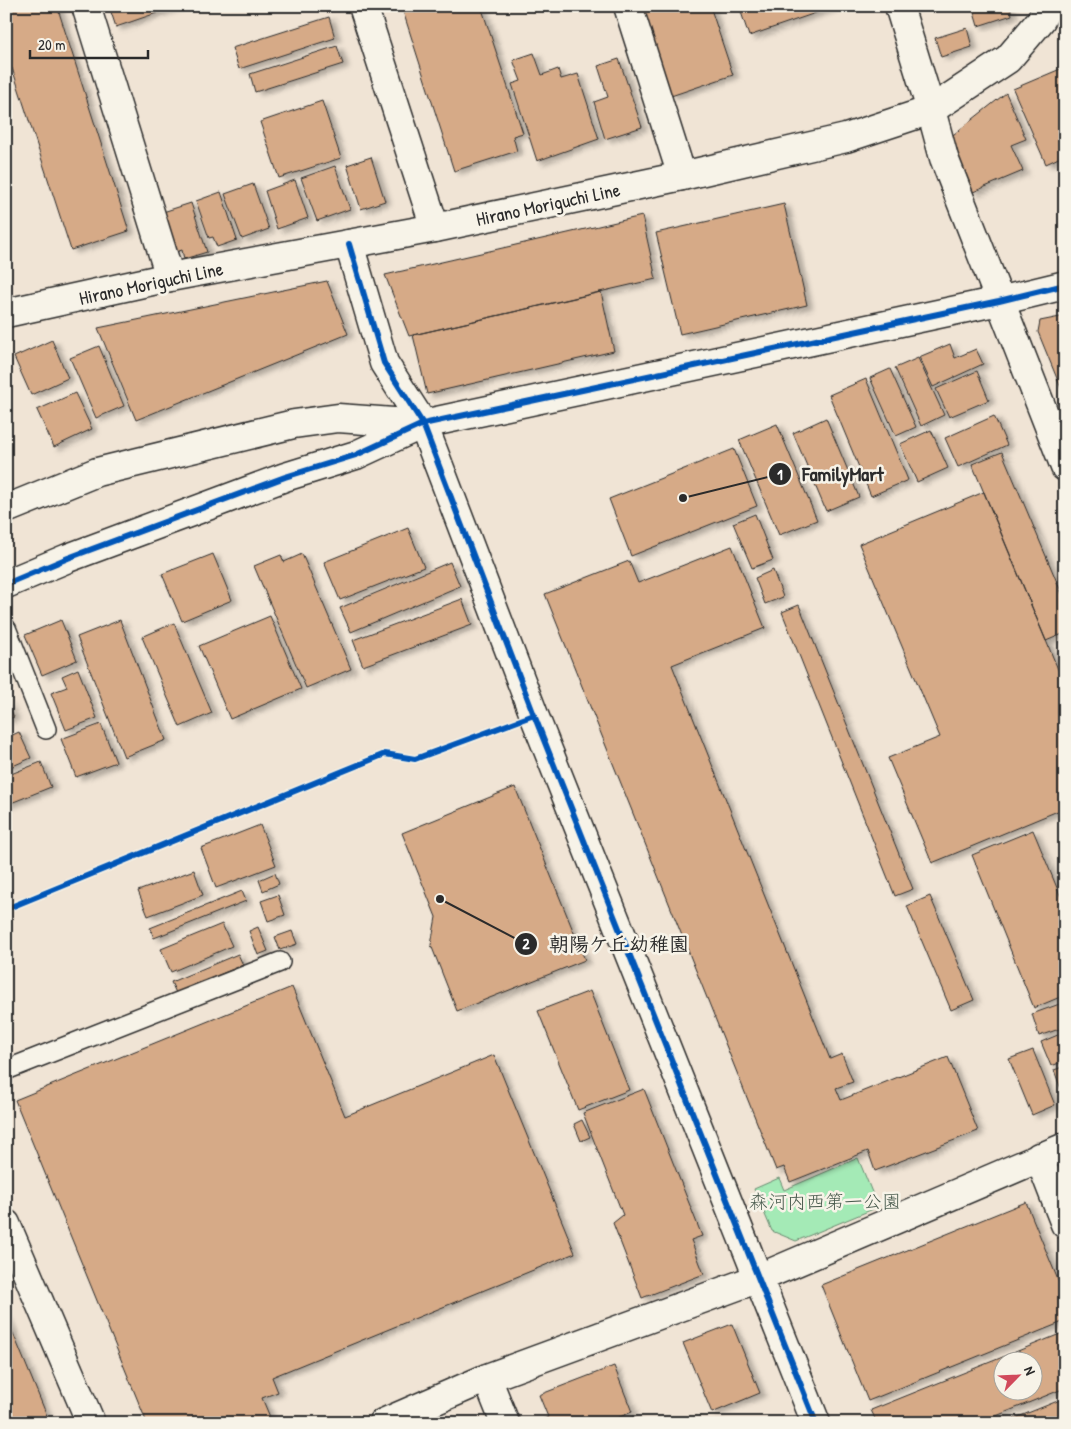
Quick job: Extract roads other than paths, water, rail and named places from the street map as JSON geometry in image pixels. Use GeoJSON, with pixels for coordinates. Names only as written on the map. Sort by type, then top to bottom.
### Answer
{"type":"FeatureCollection","features":[{"type":"Feature","properties":{"kind":"street"},"geometry":{"type":"LineString","coordinates":[[86,6],[170,277]]}},
{"type":"Feature","properties":{"kind":"street"},"geometry":{"type":"LineString","coordinates":[[363,6],[436,228]]}},
{"type":"Feature","properties":{"kind":"street"},"geometry":{"type":"LineString","coordinates":[[628,6],[682,176]]}},
{"type":"Feature","properties":{"kind":"street"},"geometry":{"type":"LineString","coordinates":[[899,6],[944,158],[1065,468]]}},
{"type":"Feature","properties":{"kind":"street","name":"Hirano Moriguchi Line"},"geometry":{"type":"LineString","coordinates":[[6,313],[170,277],[436,228],[682,176],[846,138],[931,110],[1008,59],[1041,20],[1048,6]]}},
{"type":"Feature","properties":{"kind":"street"},"geometry":{"type":"LineString","coordinates":[[349,244],[384,363],[423,424],[534,715],[816,1423]]}},
{"type":"Feature","properties":{"kind":"street"},"geometry":{"type":"LineString","coordinates":[[6,584],[68,558],[285,477],[356,455],[423,424],[999,302],[1065,285]]}},
{"type":"Feature","properties":{"kind":"street"},"geometry":{"type":"LineString","coordinates":[[6,509],[97,472],[294,424],[338,418],[423,424]]}},
{"type":"Feature","properties":{"kind":"street"},"geometry":{"type":"LineString","coordinates":[[383,1423],[487,1378],[759,1278],[1065,1147]]}},
{"type":"Feature","properties":{"kind":"street"},"geometry":{"type":"LineString","coordinates":[[1039,1157],[1065,1224]]}},
{"type":"Feature","properties":{"kind":"street"},"geometry":{"type":"LineString","coordinates":[[6,1224],[91,1423]]}},
{"type":"Feature","properties":{"kind":"street"},"geometry":{"type":"LineString","coordinates":[[487,1378],[504,1423]]}},
{"type":"Feature","properties":{"kind":"lane"},"geometry":{"type":"LineString","coordinates":[[6,628],[46,729]]}},
{"type":"Feature","properties":{"kind":"lane"},"geometry":{"type":"LineString","coordinates":[[6,1070],[280,962]]}},
{"type":"Feature","properties":{"kind":"place","name":"FamilyMart"},"geometry":{"type":"Point","coordinates":[683,498]}},
{"type":"Feature","properties":{"kind":"place","name":"朝陽ケ丘幼稚園"},"geometry":{"type":"Point","coordinates":[440,899]}},
{"type":"Feature","properties":{"kind":"park label","name":"森河内西第一公園"},"geometry":{"type":"Point","coordinates":[825,1201]}}]}
